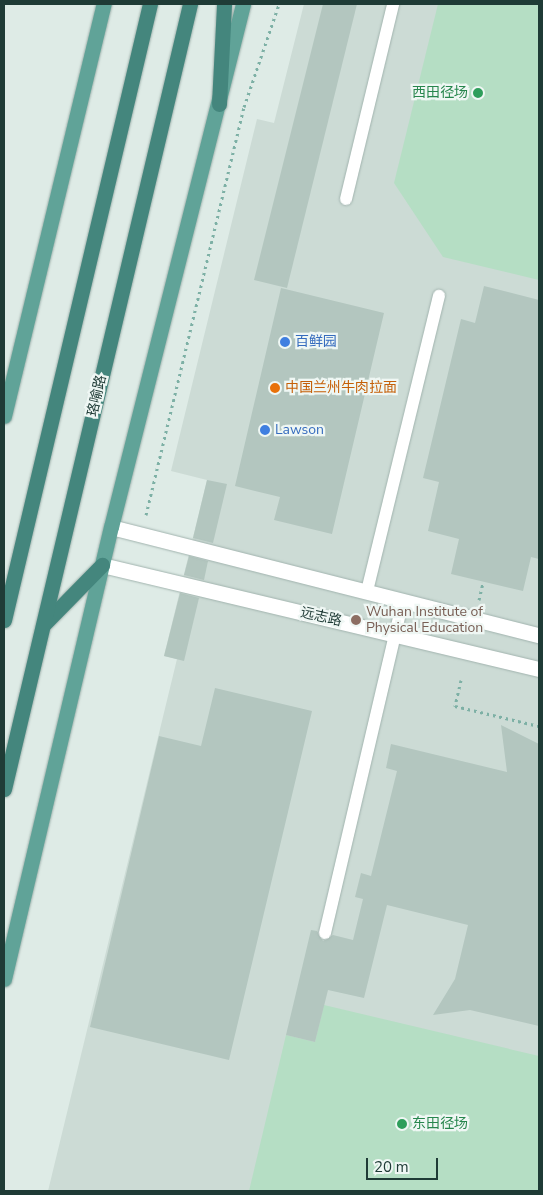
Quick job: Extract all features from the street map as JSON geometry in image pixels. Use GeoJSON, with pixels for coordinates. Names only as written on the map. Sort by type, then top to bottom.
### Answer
{"type":"FeatureCollection","features":[{"type":"Feature","properties":{"kind":"highway"},"geometry":{"type":"LineString","coordinates":[[4,620],[150,4]]}},
{"type":"Feature","properties":{"kind":"highway","name":"珞喻路"},"geometry":{"type":"LineString","coordinates":[[4,789],[190,4]]}},
{"type":"Feature","properties":{"kind":"highway"},"geometry":{"type":"LineString","coordinates":[[219,104],[224,4]]}},
{"type":"Feature","properties":{"kind":"highway"},"geometry":{"type":"LineString","coordinates":[[43,626],[102,564]]}},
{"type":"Feature","properties":{"kind":"main road"},"geometry":{"type":"LineString","coordinates":[[4,416],[104,4]]}},
{"type":"Feature","properties":{"kind":"main road"},"geometry":{"type":"LineString","coordinates":[[4,979],[102,564],[243,4]]}},
{"type":"Feature","properties":{"kind":"street"},"geometry":{"type":"LineString","coordinates":[[112,527],[539,635]]}},
{"type":"Feature","properties":{"kind":"street","name":"远志路"},"geometry":{"type":"LineString","coordinates":[[102,564],[539,669]]}},
{"type":"Feature","properties":{"kind":"lane"},"geometry":{"type":"LineString","coordinates":[[346,199],[393,4]]}},
{"type":"Feature","properties":{"kind":"lane"},"geometry":{"type":"LineString","coordinates":[[367,592],[438,296]]}},
{"type":"Feature","properties":{"kind":"lane"},"geometry":{"type":"LineString","coordinates":[[325,933],[403,601]]}},
{"type":"Feature","properties":{"kind":"path"},"geometry":{"type":"LineString","coordinates":[[142,534],[244,107],[279,4]]}},
{"type":"Feature","properties":{"kind":"path"},"geometry":{"type":"LineString","coordinates":[[479,601],[483,582]]}},
{"type":"Feature","properties":{"kind":"path"},"geometry":{"type":"LineString","coordinates":[[461,680],[455,706],[539,726]]}},
{"type":"Feature","properties":{"kind":"shaded area","name":"Wuhan Institute of Physical Education"},"geometry":{"type":"Polygon","coordinates":[[[304,4],[539,4],[539,1191],[48,1191],[177,659],[164,656],[207,480],[171,471],[257,119],[274,123],[304,4]]]}},
{"type":"Feature","properties":{"kind":"green space","name":"西田径场"},"geometry":{"type":"Polygon","coordinates":[[[438,4],[539,4],[539,280],[443,257],[394,183],[438,4]]]}},
{"type":"Feature","properties":{"kind":"green space","name":"东田径场"},"geometry":{"type":"Polygon","coordinates":[[[324,1005],[539,1056],[539,1191],[249,1191],[286,1035],[315,1042],[324,1005]]]}},
{"type":"Feature","properties":{"kind":"building"},"geometry":{"type":"Polygon","coordinates":[[[323,4],[357,4],[287,288],[254,280],[323,4]]]}},
{"type":"Feature","properties":{"kind":"building"},"geometry":{"type":"Polygon","coordinates":[[[484,286],[539,300],[539,559],[531,557],[523,591],[451,574],[459,539],[428,531],[439,482],[423,478],[461,319],[475,323],[484,286]]]}},
{"type":"Feature","properties":{"kind":"building"},"geometry":{"type":"Polygon","coordinates":[[[281,288],[384,313],[332,534],[274,520],[280,497],[235,486],[281,288]]]}},
{"type":"Feature","properties":{"kind":"building"},"geometry":{"type":"Polygon","coordinates":[[[207,480],[227,484],[213,543],[193,538],[207,480]]]}},
{"type":"Feature","properties":{"kind":"building"},"geometry":{"type":"Polygon","coordinates":[[[189,556],[208,561],[204,580],[184,575],[189,556]]]}},
{"type":"Feature","properties":{"kind":"building"},"geometry":{"type":"Polygon","coordinates":[[[180,593],[199,598],[184,661],[164,656],[180,593]]]}},
{"type":"Feature","properties":{"kind":"building"},"geometry":{"type":"Polygon","coordinates":[[[215,688],[312,711],[229,1060],[90,1027],[159,736],[201,746],[215,688]]]}},
{"type":"Feature","properties":{"kind":"building"},"geometry":{"type":"Polygon","coordinates":[[[501,725],[539,744],[539,1026],[470,1010],[433,1015],[455,979],[468,925],[387,905],[364,998],[328,990],[315,1042],[286,1035],[311,930],[317,931],[323,941],[333,935],[353,940],[363,899],[355,897],[361,873],[371,876],[397,771],[386,768],[391,744],[507,772],[501,725]]]}},
{"type":"Feature","properties":{"kind":"place","name":"西田径场"},"geometry":{"type":"Point","coordinates":[478,93]}},
{"type":"Feature","properties":{"kind":"place","name":"百鲜园"},"geometry":{"type":"Point","coordinates":[285,342]}},
{"type":"Feature","properties":{"kind":"place","name":"中国兰州牛肉拉面"},"geometry":{"type":"Point","coordinates":[275,388]}},
{"type":"Feature","properties":{"kind":"place","name":"Lawson"},"geometry":{"type":"Point","coordinates":[265,430]}},
{"type":"Feature","properties":{"kind":"place","name":"Wuhan Institute of Physical Education"},"geometry":{"type":"Point","coordinates":[356,620]}},
{"type":"Feature","properties":{"kind":"place","name":"东田径场"},"geometry":{"type":"Point","coordinates":[402,1124]}}]}
